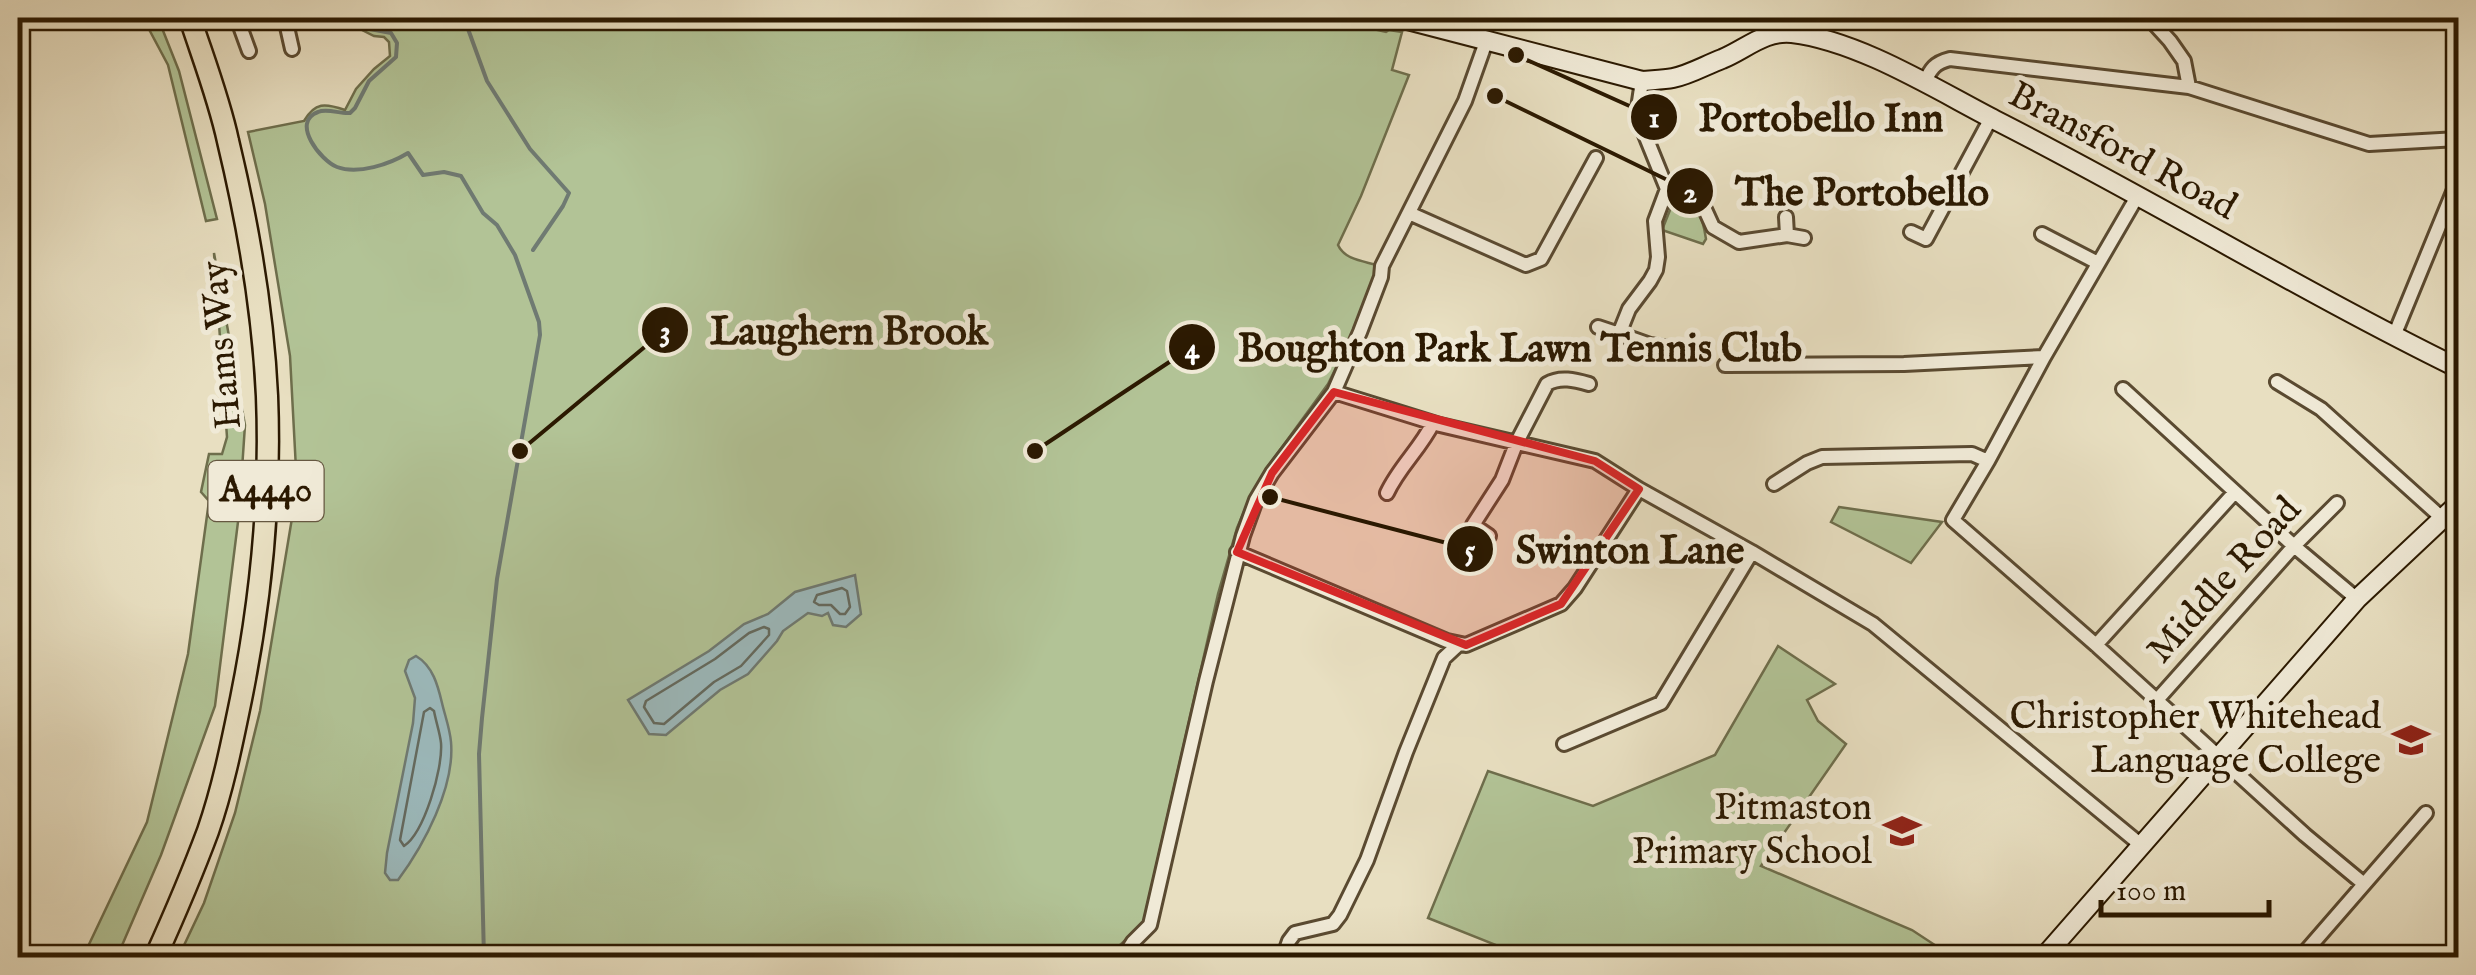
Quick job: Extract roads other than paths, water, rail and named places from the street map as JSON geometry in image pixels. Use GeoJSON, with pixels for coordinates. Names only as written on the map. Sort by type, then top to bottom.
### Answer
{"type":"FeatureCollection","features":[{"type":"Feature","properties":{"kind":"highway","name":"Hams Way"},"geometry":{"type":"LineString","coordinates":[[155,958],[208,829],[230,754],[259,588],[266,487],[267,396],[253,262],[228,138],[190,18]]}},
{"type":"Feature","properties":{"kind":"main road","name":"Bransford Road"},"geometry":{"type":"LineString","coordinates":[[1413,19],[1642,81],[1674,78],[1727,57],[1771,26],[1841,46],[1924,83],[2458,368]]}},
{"type":"Feature","properties":{"kind":"main road"},"geometry":{"type":"LineString","coordinates":[[2042,958],[2357,599],[2458,504]]}},
{"type":"Feature","properties":{"kind":"street"},"geometry":{"type":"LineString","coordinates":[[237,18],[248,51]]}},
{"type":"Feature","properties":{"kind":"street"},"geometry":{"type":"LineString","coordinates":[[284,18],[292,49]]}},
{"type":"Feature","properties":{"kind":"street"},"geometry":{"type":"LineString","coordinates":[[2149,18],[2184,61],[2189,86]]}},
{"type":"Feature","properties":{"kind":"street"},"geometry":{"type":"LineString","coordinates":[[1123,958],[1132,942],[1150,925],[1156,905],[1237,552],[1256,500],[1334,392],[1381,278],[1382,266],[1466,101],[1486,38]]}},
{"type":"Feature","properties":{"kind":"street"},"geometry":{"type":"LineString","coordinates":[[1924,83],[1932,66],[1950,59],[2189,86],[2369,144],[2458,140]]}},
{"type":"Feature","properties":{"kind":"street"},"geometry":{"type":"LineString","coordinates":[[1619,334],[1656,270],[1656,221],[1668,189],[1638,114],[1642,81]]}},
{"type":"Feature","properties":{"kind":"street"},"geometry":{"type":"LineString","coordinates":[[1911,232],[1926,239],[1991,118]]}},
{"type":"Feature","properties":{"kind":"street"},"geometry":{"type":"LineString","coordinates":[[1408,213],[1526,265],[1532,264],[1541,259],[1596,158]]}},
{"type":"Feature","properties":{"kind":"street"},"geometry":{"type":"LineString","coordinates":[[2394,336],[2458,180]]}},
{"type":"Feature","properties":{"kind":"street"},"geometry":{"type":"LineString","coordinates":[[1668,189],[1695,193],[1712,227],[1739,242],[1788,235],[1804,238]]}},
{"type":"Feature","properties":{"kind":"street"},"geometry":{"type":"LineString","coordinates":[[2138,195],[1952,520],[2305,836],[2364,884]]}},
{"type":"Feature","properties":{"kind":"street"},"geometry":{"type":"LineString","coordinates":[[1786,217],[1788,235]]}},
{"type":"Feature","properties":{"kind":"street"},"geometry":{"type":"LineString","coordinates":[[2042,234],[2098,263]]}},
{"type":"Feature","properties":{"kind":"street"},"geometry":{"type":"LineString","coordinates":[[1598,327],[1650,345],[1705,354]]}},
{"type":"Feature","properties":{"kind":"street"},"geometry":{"type":"LineString","coordinates":[[1689,352],[1692,335]]}},
{"type":"Feature","properties":{"kind":"street"},"geometry":{"type":"LineString","coordinates":[[1725,365],[1904,364],[2044,357]]}},
{"type":"Feature","properties":{"kind":"street"},"geometry":{"type":"LineString","coordinates":[[1489,536],[1473,525],[1502,480],[1547,384],[1568,379],[1589,384]]}},
{"type":"Feature","properties":{"kind":"street"},"geometry":{"type":"LineString","coordinates":[[2277,382],[2322,409],[2442,518]]}},
{"type":"Feature","properties":{"kind":"street"},"geometry":{"type":"LineString","coordinates":[[2122,390],[2357,599]]}},
{"type":"Feature","properties":{"kind":"street"},"geometry":{"type":"LineString","coordinates":[[1334,392],[1433,423],[1595,461],[1873,624],[2141,844]]}},
{"type":"Feature","properties":{"kind":"street"},"geometry":{"type":"LineString","coordinates":[[1387,494],[1396,473],[1419,448],[1433,423]]}},
{"type":"Feature","properties":{"kind":"street"},"geometry":{"type":"LineString","coordinates":[[1774,484],[1822,456],[1972,454],[1988,462]]}},
{"type":"Feature","properties":{"kind":"street"},"geometry":{"type":"LineString","coordinates":[[1237,552],[1446,641],[1466,645],[1560,604],[1575,588],[1639,489]]}},
{"type":"Feature","properties":{"kind":"street"},"geometry":{"type":"LineString","coordinates":[[2096,645],[2234,492]]}},
{"type":"Feature","properties":{"kind":"street","name":"Middle Road"},"geometry":{"type":"LineString","coordinates":[[2157,700],[2337,503]]}},
{"type":"Feature","properties":{"kind":"street"},"geometry":{"type":"LineString","coordinates":[[1564,744],[1661,702],[1752,552]]}},
{"type":"Feature","properties":{"kind":"street"},"geometry":{"type":"LineString","coordinates":[[1283,958],[1295,934],[1333,924],[1340,915],[1367,860],[1444,658],[1458,644]]}},
{"type":"Feature","properties":{"kind":"street"},"geometry":{"type":"LineString","coordinates":[[2300,958],[2426,813]]}},
{"type":"Feature","properties":{"kind":"water"},"geometry":{"type":"Polygon","coordinates":[[[855,575],[861,614],[846,627],[833,625],[828,613],[808,613],[783,631],[748,674],[720,690],[666,735],[649,734],[628,700],[709,651],[744,624],[768,614],[795,592],[855,575]]]}},
{"type":"Feature","properties":{"kind":"water"},"geometry":{"type":"Polygon","coordinates":[[[416,656],[427,665],[436,683],[450,732],[451,759],[443,796],[427,833],[398,880],[390,880],[385,873],[387,853],[415,698],[405,671],[409,660],[416,656]]]}},
{"type":"Feature","properties":{"kind":"waterway"},"geometry":{"type":"LineString","coordinates":[[365,18],[370,29],[391,33],[397,43],[396,57],[369,81],[350,113],[322,111],[310,117],[307,132],[311,141],[330,163],[345,169],[374,167],[408,153],[423,175],[444,172],[461,176],[515,255],[539,322],[540,335],[497,579],[482,718],[479,754],[484,958]]}},
{"type":"Feature","properties":{"kind":"waterway"},"geometry":{"type":"LineString","coordinates":[[464,18],[487,81],[530,149],[569,193],[533,250]]}},
{"type":"Feature","properties":{"kind":"place","name":"Portobello Inn"},"geometry":{"type":"Point","coordinates":[1516,55]}},
{"type":"Feature","properties":{"kind":"place","name":"The Portobello"},"geometry":{"type":"Point","coordinates":[1495,96]}},
{"type":"Feature","properties":{"kind":"place","name":"Laughern Brook"},"geometry":{"type":"Point","coordinates":[520,451]}},
{"type":"Feature","properties":{"kind":"place","name":"Boughton Park Lawn Tennis Club"},"geometry":{"type":"Point","coordinates":[1035,451]}},
{"type":"Feature","properties":{"kind":"place","name":"Swinton Lane"},"geometry":{"type":"Point","coordinates":[1270,497]}},
{"type":"Feature","properties":{"kind":"place","name":"Christopher Whitehead Language College"},"geometry":{"type":"Point","coordinates":[2411,740]}},
{"type":"Feature","properties":{"kind":"place","name":"Pitmaston Primary School"},"geometry":{"type":"Point","coordinates":[1902,831]}}]}
